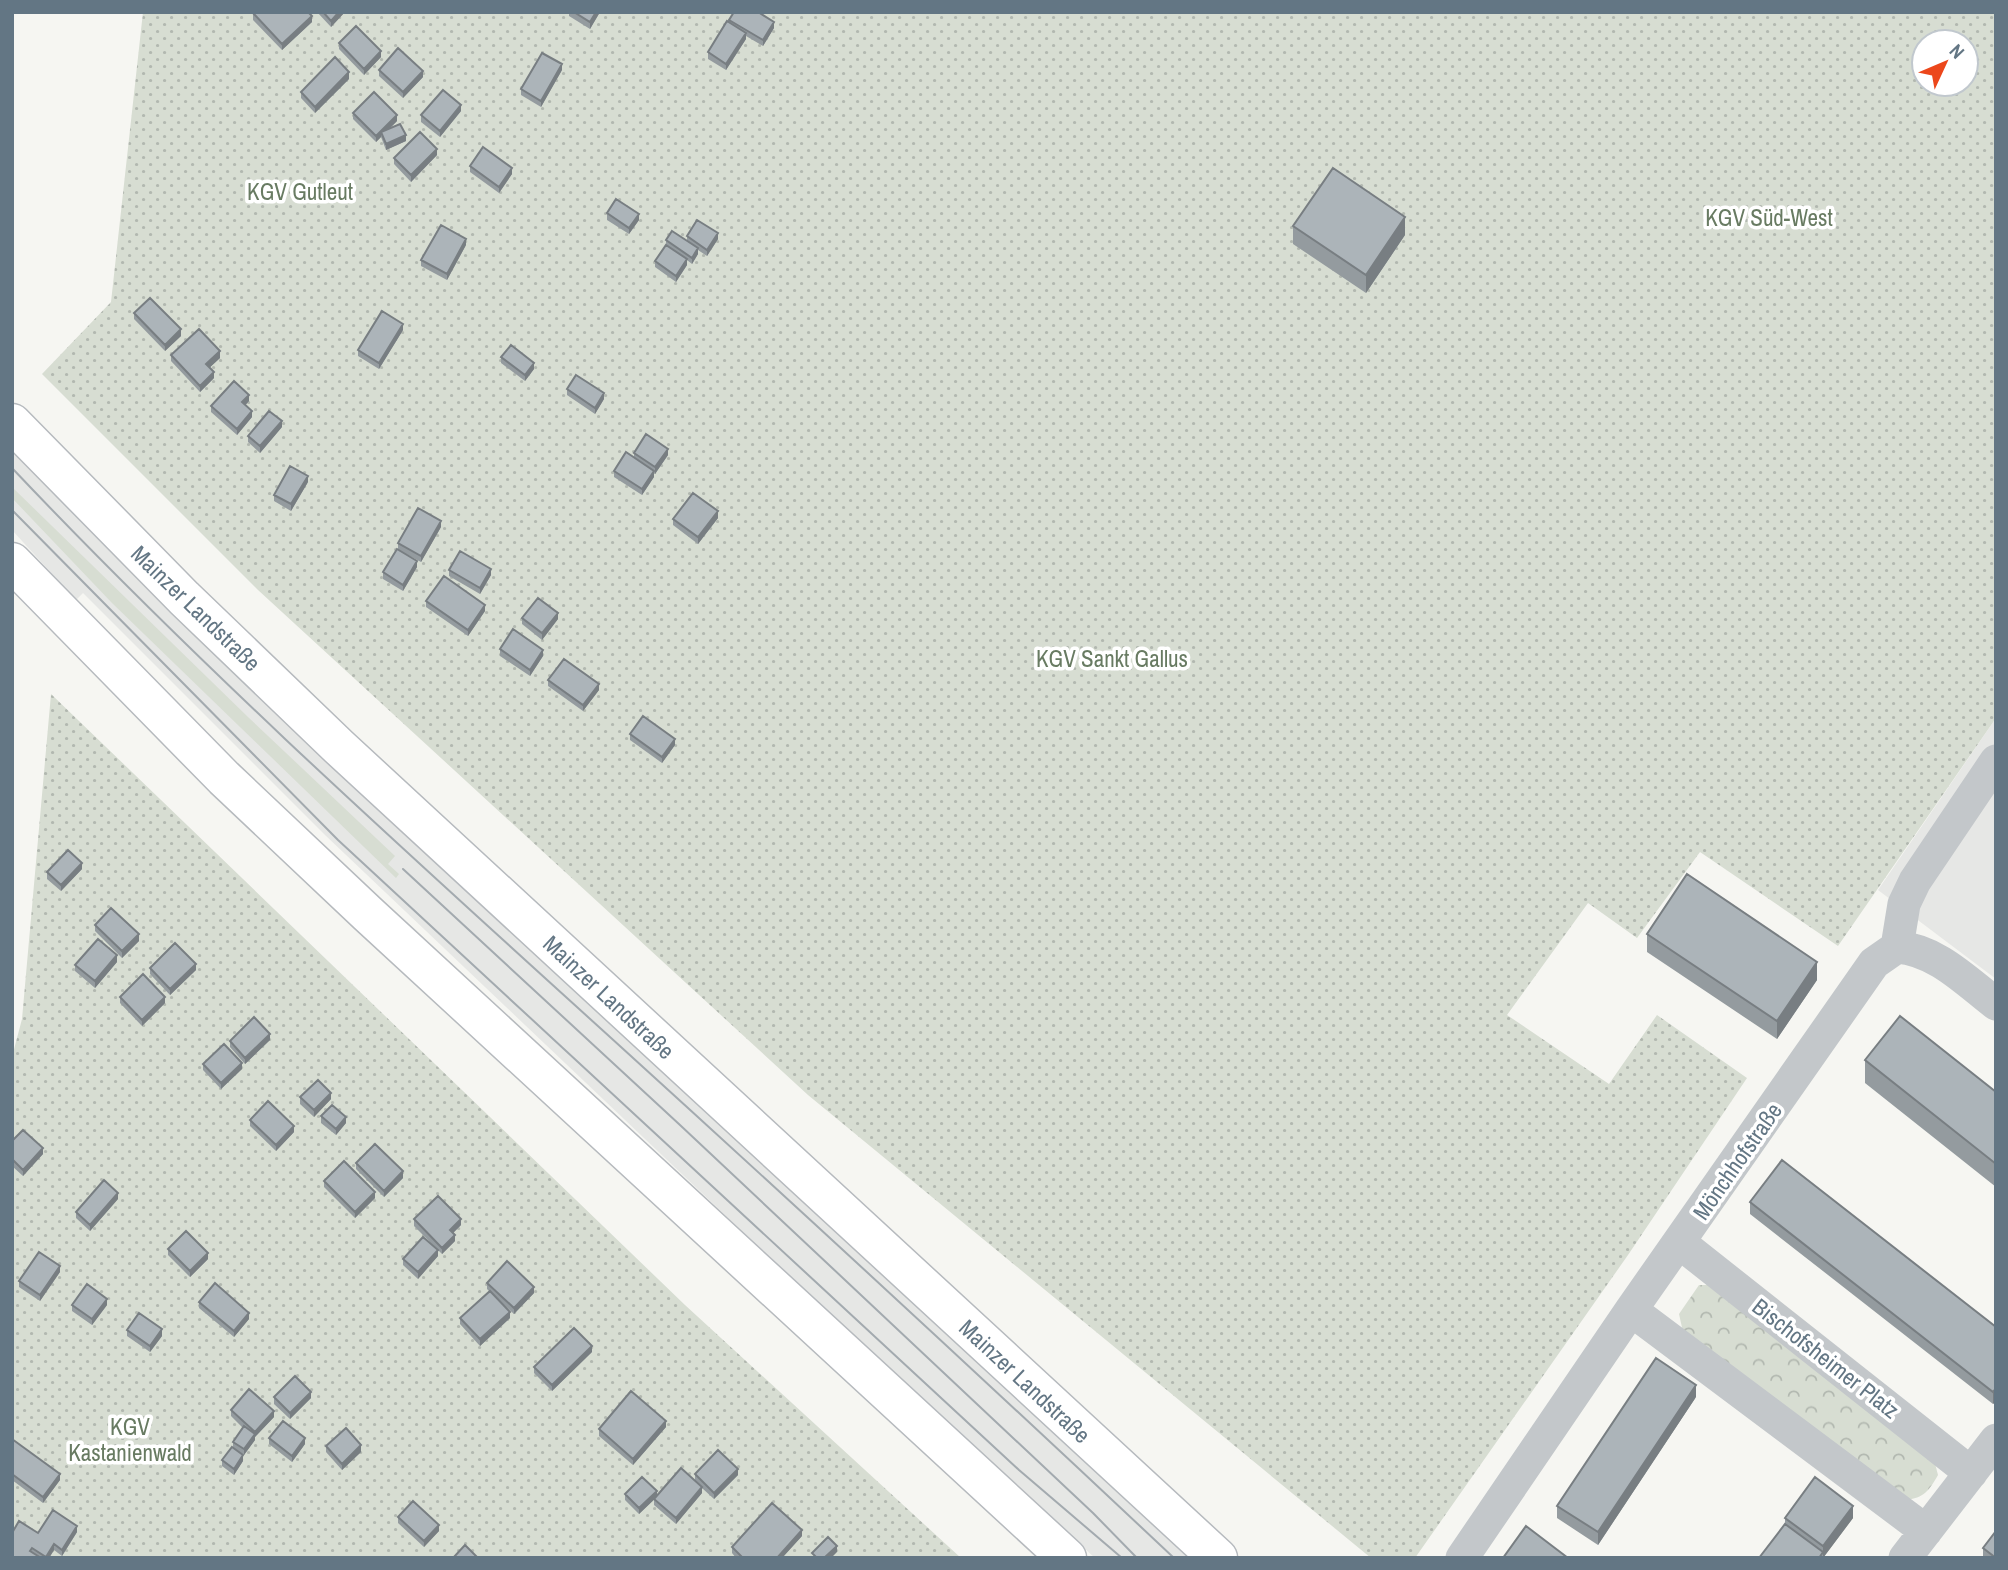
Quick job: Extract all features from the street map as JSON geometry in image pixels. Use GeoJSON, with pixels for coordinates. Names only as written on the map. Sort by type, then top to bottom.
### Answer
{"type":"FeatureCollection","features":[{"type":"Feature","properties":{"kind":"main road","name":"Mainzer Landstraße"},"geometry":{"type":"LineString","coordinates":[[12,423],[184,598],[339,747],[1218,1558]]}},
{"type":"Feature","properties":{"kind":"main road"},"geometry":{"type":"LineString","coordinates":[[12,562],[224,778],[368,914],[1067,1558]]}},
{"type":"Feature","properties":{"kind":"street"},"geometry":{"type":"LineString","coordinates":[[1996,761],[1915,881],[1904,904],[1896,947],[1911,948],[1940,961],[1996,1004]]}},
{"type":"Feature","properties":{"kind":"street","name":"Mönchhofstraße"},"geometry":{"type":"LineString","coordinates":[[1462,1558],[1631,1310],[1874,963],[1896,947]]}},
{"type":"Feature","properties":{"kind":"street","name":"Bischofsheimer Platz"},"geometry":{"type":"LineString","coordinates":[[1680,1243],[1971,1473]]}},
{"type":"Feature","properties":{"kind":"street"},"geometry":{"type":"LineString","coordinates":[[1631,1310],[1926,1531]]}},
{"type":"Feature","properties":{"kind":"street"},"geometry":{"type":"LineString","coordinates":[[1905,1558],[1996,1440]]}},
{"type":"Feature","properties":{"kind":"shaded area"},"geometry":{"type":"Polygon","coordinates":[[[12,450],[931,1319],[1188,1558],[1095,1558],[886,1368],[325,835],[83,593],[76,600],[12,530],[12,450]]]}},
{"type":"Feature","properties":{"kind":"shaded area"},"geometry":{"type":"Polygon","coordinates":[[[1996,718],[1996,979],[1878,890],[1996,718]]]}},
{"type":"Feature","properties":{"kind":"green space","name":"KGV Sankt Gallus"},"geometry":{"type":"Polygon","coordinates":[[[143,12],[1996,12],[1996,718],[1838,946],[1700,852],[1637,938],[1588,903],[1507,1015],[1609,1084],[1657,1015],[1747,1078],[1628,1255],[1415,1558],[1371,1558],[808,1095],[258,590],[42,374],[111,302],[143,12]]]}},
{"type":"Feature","properties":{"kind":"green space"},"geometry":{"type":"Polygon","coordinates":[[[12,487],[395,856],[388,864],[399,874],[396,878],[112,603],[12,498],[12,487]]]}},
{"type":"Feature","properties":{"kind":"green space","name":"KGV Kastanienwald"},"geometry":{"type":"Polygon","coordinates":[[[51,694],[685,1305],[961,1558],[12,1558],[12,1057],[22,1019],[51,694]]]}},
{"type":"Feature","properties":{"kind":"green space"},"geometry":{"type":"Polygon","coordinates":[[[1699,1285],[1720,1285],[1932,1452],[1938,1475],[1927,1491],[1915,1498],[1901,1501],[1683,1332],[1679,1314],[1699,1285]]]}},
{"type":"Feature","properties":{"kind":"building"},"geometry":{"type":"Polygon","coordinates":[[[254,12],[308,12],[312,16],[282,44],[254,12]]]}},
{"type":"Feature","properties":{"kind":"building"},"geometry":{"type":"Polygon","coordinates":[[[323,12],[339,12],[331,21],[323,12]]]}},
{"type":"Feature","properties":{"kind":"building"},"geometry":{"type":"Polygon","coordinates":[[[574,12],[596,12],[590,22],[574,12]]]}},
{"type":"Feature","properties":{"kind":"building"},"geometry":{"type":"Polygon","coordinates":[[[734,12],[758,12],[774,22],[763,40],[729,20],[734,12]]]}},
{"type":"Feature","properties":{"kind":"building"},"geometry":{"type":"Polygon","coordinates":[[[727,21],[746,33],[726,64],[708,52],[727,21]]]}},
{"type":"Feature","properties":{"kind":"building"},"geometry":{"type":"Polygon","coordinates":[[[356,26],[381,51],[364,69],[339,43],[356,26]]]}},
{"type":"Feature","properties":{"kind":"building"},"geometry":{"type":"Polygon","coordinates":[[[398,48],[423,71],[403,92],[379,70],[398,48]]]}},
{"type":"Feature","properties":{"kind":"building"},"geometry":{"type":"Polygon","coordinates":[[[542,53],[562,64],[541,101],[521,89],[542,53]]]}},
{"type":"Feature","properties":{"kind":"building"},"geometry":{"type":"Polygon","coordinates":[[[335,57],[349,72],[315,107],[301,92],[335,57]]]}},
{"type":"Feature","properties":{"kind":"building"},"geometry":{"type":"Polygon","coordinates":[[[443,90],[461,105],[440,131],[421,115],[443,90]]]}},
{"type":"Feature","properties":{"kind":"building"},"geometry":{"type":"Polygon","coordinates":[[[374,92],[397,115],[376,136],[353,113],[374,92]]]}},
{"type":"Feature","properties":{"kind":"building"},"geometry":{"type":"Polygon","coordinates":[[[400,124],[406,135],[386,144],[381,132],[400,124]]]}},
{"type":"Feature","properties":{"kind":"building"},"geometry":{"type":"Polygon","coordinates":[[[420,132],[437,149],[411,175],[394,158],[420,132]]]}},
{"type":"Feature","properties":{"kind":"building"},"geometry":{"type":"Polygon","coordinates":[[[483,147],[512,168],[499,187],[470,166],[483,147]]]}},
{"type":"Feature","properties":{"kind":"building"},"geometry":{"type":"Polygon","coordinates":[[[1333,168],[1405,217],[1366,275],[1293,226],[1333,168]]]}},
{"type":"Feature","properties":{"kind":"building"},"geometry":{"type":"Polygon","coordinates":[[[616,199],[639,214],[629,228],[607,213],[616,199]]]}},
{"type":"Feature","properties":{"kind":"building"},"geometry":{"type":"Polygon","coordinates":[[[697,220],[718,233],[707,250],[687,236],[697,220]]]}},
{"type":"Feature","properties":{"kind":"building"},"geometry":{"type":"Polygon","coordinates":[[[441,225],[466,239],[447,274],[421,260],[441,225]]]}},
{"type":"Feature","properties":{"kind":"building"},"geometry":{"type":"Polygon","coordinates":[[[672,231],[698,248],[692,258],[666,240],[672,231]]]}},
{"type":"Feature","properties":{"kind":"building"},"geometry":{"type":"Polygon","coordinates":[[[666,245],[687,259],[676,276],[655,261],[666,245]]]}},
{"type":"Feature","properties":{"kind":"building"},"geometry":{"type":"Polygon","coordinates":[[[150,298],[181,329],[165,345],[134,313],[150,298]]]}},
{"type":"Feature","properties":{"kind":"building"},"geometry":{"type":"Polygon","coordinates":[[[382,311],[403,324],[379,363],[358,350],[382,311]]]}},
{"type":"Feature","properties":{"kind":"building"},"geometry":{"type":"Polygon","coordinates":[[[199,329],[220,351],[206,364],[214,372],[200,386],[171,355],[199,329]]]}},
{"type":"Feature","properties":{"kind":"building"},"geometry":{"type":"Polygon","coordinates":[[[511,345],[534,363],[525,375],[501,357],[511,345]]]}},
{"type":"Feature","properties":{"kind":"building"},"geometry":{"type":"Polygon","coordinates":[[[576,375],[604,393],[595,408],[567,389],[576,375]]]}},
{"type":"Feature","properties":{"kind":"building"},"geometry":{"type":"Polygon","coordinates":[[[234,381],[249,395],[242,402],[252,411],[237,429],[211,406],[234,381]]]}},
{"type":"Feature","properties":{"kind":"building"},"geometry":{"type":"Polygon","coordinates":[[[269,411],[282,421],[260,446],[248,436],[269,411]]]}},
{"type":"Feature","properties":{"kind":"building"},"geometry":{"type":"Polygon","coordinates":[[[646,434],[668,449],[655,467],[634,453],[646,434]]]}},
{"type":"Feature","properties":{"kind":"building"},"geometry":{"type":"Polygon","coordinates":[[[626,452],[654,471],[642,489],[614,471],[626,452]]]}},
{"type":"Feature","properties":{"kind":"building"},"geometry":{"type":"Polygon","coordinates":[[[290,466],[308,476],[291,504],[274,495],[290,466]]]}},
{"type":"Feature","properties":{"kind":"building"},"geometry":{"type":"Polygon","coordinates":[[[693,493],[718,511],[698,537],[673,519],[693,493]]]}},
{"type":"Feature","properties":{"kind":"building"},"geometry":{"type":"Polygon","coordinates":[[[418,508],[441,521],[421,556],[398,543],[418,508]]]}},
{"type":"Feature","properties":{"kind":"building"},"geometry":{"type":"Polygon","coordinates":[[[397,549],[417,561],[403,585],[383,572],[397,549]]]}},
{"type":"Feature","properties":{"kind":"building"},"geometry":{"type":"Polygon","coordinates":[[[460,551],[491,569],[480,588],[449,570],[460,551]]]}},
{"type":"Feature","properties":{"kind":"building"},"geometry":{"type":"Polygon","coordinates":[[[444,576],[485,605],[468,630],[426,601],[444,576]]]}},
{"type":"Feature","properties":{"kind":"building"},"geometry":{"type":"Polygon","coordinates":[[[538,598],[558,613],[542,633],[522,618],[538,598]]]}},
{"type":"Feature","properties":{"kind":"building"},"geometry":{"type":"Polygon","coordinates":[[[513,629],[543,650],[530,670],[500,649],[513,629]]]}},
{"type":"Feature","properties":{"kind":"building"},"geometry":{"type":"Polygon","coordinates":[[[564,659],[599,684],[583,705],[548,680],[564,659]]]}},
{"type":"Feature","properties":{"kind":"building"},"geometry":{"type":"Polygon","coordinates":[[[643,716],[675,739],[662,757],[630,734],[643,716]]]}},
{"type":"Feature","properties":{"kind":"building"},"geometry":{"type":"Polygon","coordinates":[[[68,850],[82,863],[61,885],[47,872],[68,850]]]}},
{"type":"Feature","properties":{"kind":"building"},"geometry":{"type":"Polygon","coordinates":[[[1687,874],[1817,962],[1777,1021],[1647,934],[1687,874]]]}},
{"type":"Feature","properties":{"kind":"building"},"geometry":{"type":"Polygon","coordinates":[[[111,908],[139,934],[122,951],[95,925],[111,908]]]}},
{"type":"Feature","properties":{"kind":"building"},"geometry":{"type":"Polygon","coordinates":[[[98,939],[117,955],[95,981],[75,965],[98,939]]]}},
{"type":"Feature","properties":{"kind":"building"},"geometry":{"type":"Polygon","coordinates":[[[175,943],[196,964],[170,989],[150,968],[175,943]]]}},
{"type":"Feature","properties":{"kind":"building"},"geometry":{"type":"Polygon","coordinates":[[[143,974],[165,997],[142,1020],[120,997],[143,974]]]}},
{"type":"Feature","properties":{"kind":"building"},"geometry":{"type":"Polygon","coordinates":[[[1900,1016],[1996,1092],[1996,1164],[1865,1060],[1900,1016]]]}},
{"type":"Feature","properties":{"kind":"building"},"geometry":{"type":"Polygon","coordinates":[[[254,1017],[270,1034],[245,1058],[230,1041],[254,1017]]]}},
{"type":"Feature","properties":{"kind":"building"},"geometry":{"type":"Polygon","coordinates":[[[224,1044],[242,1063],[221,1083],[203,1064],[224,1044]]]}},
{"type":"Feature","properties":{"kind":"building"},"geometry":{"type":"Polygon","coordinates":[[[318,1080],[331,1093],[314,1110],[300,1097],[318,1080]]]}},
{"type":"Feature","properties":{"kind":"building"},"geometry":{"type":"Polygon","coordinates":[[[268,1101],[294,1126],[276,1145],[250,1120],[268,1101]]]}},
{"type":"Feature","properties":{"kind":"building"},"geometry":{"type":"Polygon","coordinates":[[[332,1105],[346,1117],[336,1129],[321,1116],[332,1105]]]}},
{"type":"Feature","properties":{"kind":"building"},"geometry":{"type":"Polygon","coordinates":[[[23,1130],[43,1148],[23,1170],[12,1159],[12,1141],[23,1130]]]}},
{"type":"Feature","properties":{"kind":"building"},"geometry":{"type":"Polygon","coordinates":[[[375,1144],[403,1171],[384,1191],[356,1163],[375,1144]]]}},
{"type":"Feature","properties":{"kind":"building"},"geometry":{"type":"Polygon","coordinates":[[[1782,1160],[1996,1327],[1996,1388],[1993,1392],[1750,1202],[1782,1160]]]}},
{"type":"Feature","properties":{"kind":"building"},"geometry":{"type":"Polygon","coordinates":[[[344,1161],[375,1192],[355,1212],[324,1181],[344,1161]]]}},
{"type":"Feature","properties":{"kind":"building"},"geometry":{"type":"Polygon","coordinates":[[[104,1180],[118,1193],[90,1225],[76,1212],[104,1180]]]}},
{"type":"Feature","properties":{"kind":"building"},"geometry":{"type":"Polygon","coordinates":[[[438,1196],[461,1219],[450,1230],[455,1235],[442,1248],[414,1219],[438,1196]]]}},
{"type":"Feature","properties":{"kind":"building"},"geometry":{"type":"Polygon","coordinates":[[[186,1231],[208,1253],[190,1271],[168,1249],[186,1231]]]}},
{"type":"Feature","properties":{"kind":"building"},"geometry":{"type":"Polygon","coordinates":[[[423,1237],[438,1250],[418,1272],[403,1259],[423,1237]]]}},
{"type":"Feature","properties":{"kind":"building"},"geometry":{"type":"Polygon","coordinates":[[[39,1252],[60,1266],[40,1295],[19,1281],[39,1252]]]}},
{"type":"Feature","properties":{"kind":"building"},"geometry":{"type":"Polygon","coordinates":[[[507,1261],[534,1287],[514,1308],[487,1283],[507,1261]]]}},
{"type":"Feature","properties":{"kind":"building"},"geometry":{"type":"Polygon","coordinates":[[[215,1283],[249,1313],[234,1331],[199,1302],[215,1283]]]}},
{"type":"Feature","properties":{"kind":"building"},"geometry":{"type":"Polygon","coordinates":[[[87,1284],[107,1299],[92,1319],[72,1305],[87,1284]]]}},
{"type":"Feature","properties":{"kind":"building"},"geometry":{"type":"Polygon","coordinates":[[[490,1291],[510,1312],[480,1339],[460,1318],[490,1291]]]}},
{"type":"Feature","properties":{"kind":"building"},"geometry":{"type":"Polygon","coordinates":[[[139,1313],[162,1329],[150,1346],[127,1330],[139,1313]]]}},
{"type":"Feature","properties":{"kind":"building"},"geometry":{"type":"Polygon","coordinates":[[[574,1328],[592,1346],[552,1385],[534,1367],[574,1328]]]}},
{"type":"Feature","properties":{"kind":"building"},"geometry":{"type":"Polygon","coordinates":[[[1656,1358],[1696,1385],[1598,1532],[1557,1506],[1656,1358]]]}},
{"type":"Feature","properties":{"kind":"building"},"geometry":{"type":"Polygon","coordinates":[[[295,1376],[311,1392],[290,1413],[274,1397],[295,1376]]]}},
{"type":"Feature","properties":{"kind":"building"},"geometry":{"type":"Polygon","coordinates":[[[249,1389],[274,1411],[255,1432],[231,1410],[249,1389]]]}},
{"type":"Feature","properties":{"kind":"building"},"geometry":{"type":"Polygon","coordinates":[[[631,1391],[666,1421],[633,1459],[599,1429],[631,1391]]]}},
{"type":"Feature","properties":{"kind":"building"},"geometry":{"type":"Polygon","coordinates":[[[283,1421],[305,1438],[292,1456],[269,1438],[283,1421]]]}},
{"type":"Feature","properties":{"kind":"building"},"geometry":{"type":"Polygon","coordinates":[[[244,1426],[255,1434],[244,1449],[233,1442],[244,1426]]]}},
{"type":"Feature","properties":{"kind":"building"},"geometry":{"type":"Polygon","coordinates":[[[346,1428],[361,1445],[342,1464],[326,1446],[346,1428]]]}},
{"type":"Feature","properties":{"kind":"building"},"geometry":{"type":"Polygon","coordinates":[[[12,1439],[60,1474],[43,1497],[12,1474],[12,1439]]]}},
{"type":"Feature","properties":{"kind":"building"},"geometry":{"type":"Polygon","coordinates":[[[232,1447],[243,1455],[234,1469],[222,1460],[232,1447]]]}},
{"type":"Feature","properties":{"kind":"building"},"geometry":{"type":"Polygon","coordinates":[[[718,1450],[738,1469],[714,1493],[695,1474],[718,1450]]]}},
{"type":"Feature","properties":{"kind":"building"},"geometry":{"type":"Polygon","coordinates":[[[681,1468],[702,1487],[676,1518],[654,1499],[681,1468]]]}},
{"type":"Feature","properties":{"kind":"building"},"geometry":{"type":"Polygon","coordinates":[[[642,1477],[657,1491],[639,1508],[625,1494],[642,1477]]]}},
{"type":"Feature","properties":{"kind":"building"},"geometry":{"type":"Polygon","coordinates":[[[1815,1477],[1853,1506],[1823,1546],[1785,1518],[1815,1477]]]}},
{"type":"Feature","properties":{"kind":"building"},"geometry":{"type":"Polygon","coordinates":[[[413,1501],[439,1525],[424,1541],[398,1517],[413,1501]]]}},
{"type":"Feature","properties":{"kind":"building"},"geometry":{"type":"Polygon","coordinates":[[[772,1503],[802,1530],[777,1558],[743,1558],[732,1547],[772,1503]]]}},
{"type":"Feature","properties":{"kind":"building"},"geometry":{"type":"Polygon","coordinates":[[[53,1510],[77,1526],[62,1550],[54,1544],[46,1557],[32,1548],[30,1551],[41,1558],[12,1558],[12,1533],[19,1521],[38,1533],[53,1510]]]}},
{"type":"Feature","properties":{"kind":"building"},"geometry":{"type":"Polygon","coordinates":[[[1785,1524],[1823,1552],[1819,1558],[1759,1558],[1785,1524]]]}},
{"type":"Feature","properties":{"kind":"building"},"geometry":{"type":"Polygon","coordinates":[[[1526,1526],[1568,1558],[1503,1558],[1526,1526]]]}},
{"type":"Feature","properties":{"kind":"building"},"geometry":{"type":"Polygon","coordinates":[[[1996,1531],[1996,1558],[1983,1548],[1996,1531]]]}},
{"type":"Feature","properties":{"kind":"building"},"geometry":{"type":"Polygon","coordinates":[[[828,1537],[837,1546],[824,1558],[817,1558],[812,1553],[828,1537]]]}},
{"type":"Feature","properties":{"kind":"building"},"geometry":{"type":"Polygon","coordinates":[[[465,1545],[478,1558],[453,1558],[465,1545]]]}},
{"type":"Feature","properties":{"kind":"tram line"},"geometry":{"type":"LineString","coordinates":[[12,468],[159,618],[311,764],[1037,1429],[1174,1558]]}},
{"type":"Feature","properties":{"kind":"tram line"},"geometry":{"type":"LineString","coordinates":[[12,510],[338,840],[1019,1470],[1122,1558]]}},
{"type":"Feature","properties":{"kind":"tram line"},"geometry":{"type":"LineString","coordinates":[[403,869],[680,1125],[1093,1513],[1137,1558]]}},
{"type":"Feature","properties":{"kind":"park label","name":"KGV Gutleut"},"geometry":{"type":"Point","coordinates":[300,191]}},
{"type":"Feature","properties":{"kind":"park label","name":"KGV Süd-West"},"geometry":{"type":"Point","coordinates":[1769,217]}}]}
